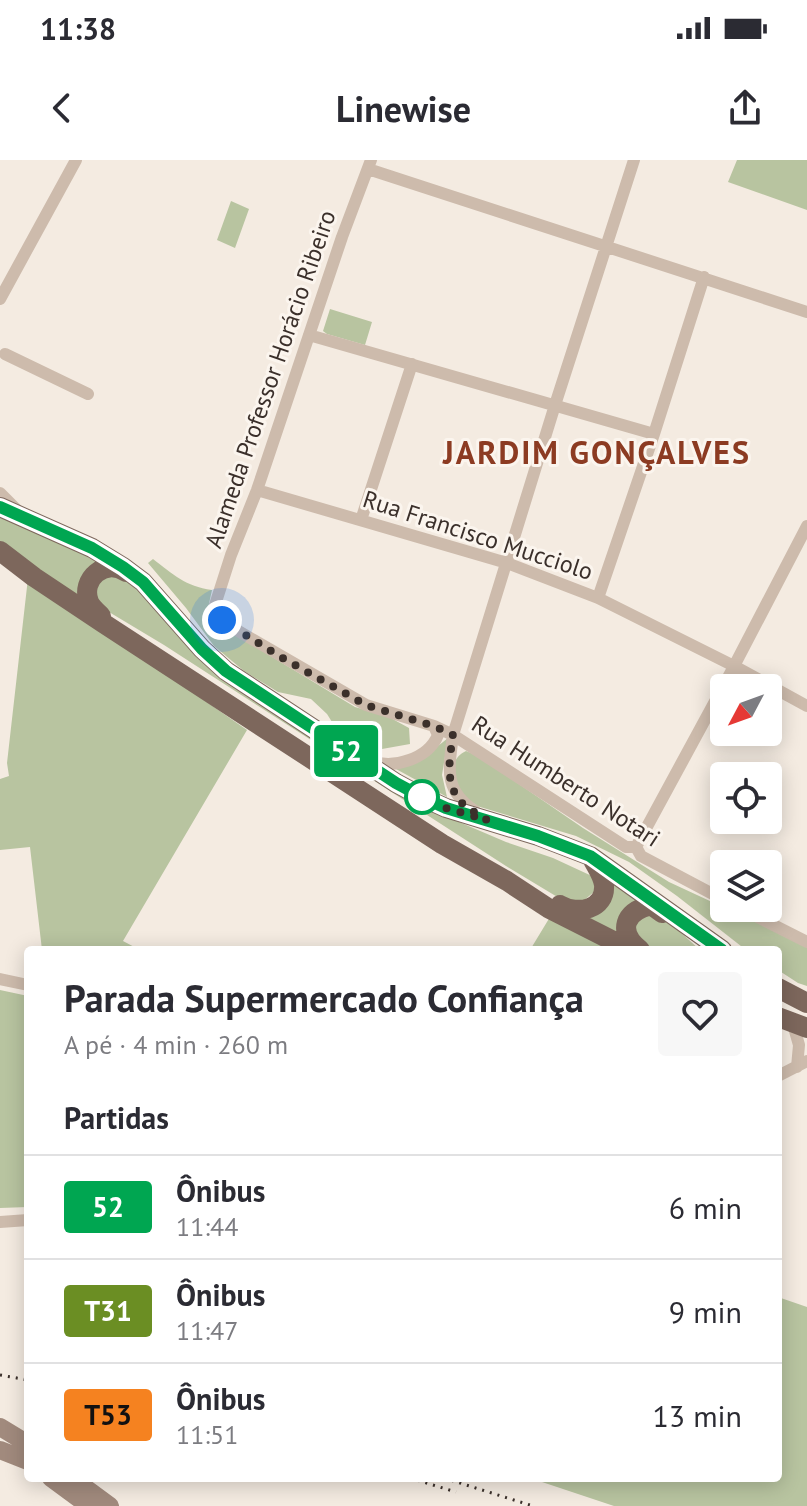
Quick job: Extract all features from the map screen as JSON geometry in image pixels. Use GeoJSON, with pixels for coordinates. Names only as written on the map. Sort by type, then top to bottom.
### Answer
{"type":"FeatureCollection","features":[{"type":"Feature","properties":{"kind":"main road"},"geometry":{"type":"LineString","coordinates":[[0,507],[92,548],[123,567],[143,582],[202,649],[226,671],[345,751],[446,808],[538,836],[590,856],[716,946]]}},
{"type":"Feature","properties":{"kind":"main road"},"geometry":{"type":"LineString","coordinates":[[0,551],[34,577],[442,844],[548,908],[623,946]]}},
{"type":"Feature","properties":{"kind":"main road"},"geometry":{"type":"LineString","coordinates":[[133,641],[93,608],[88,600],[87,588],[98,571],[109,566],[121,568],[143,582]]}},
{"type":"Feature","properties":{"kind":"main road"},"geometry":{"type":"LineString","coordinates":[[465,857],[480,858],[567,909],[581,911],[590,909],[599,901],[605,888],[602,875],[590,856]]}},
{"type":"Feature","properties":{"kind":"main road"},"geometry":{"type":"LineString","coordinates":[[636,946],[627,937],[628,921],[635,911],[651,905],[705,946]]}},
{"type":"Feature","properties":{"kind":"main road"},"geometry":{"type":"LineString","coordinates":[[782,990],[807,1003]]}},
{"type":"Feature","properties":{"kind":"main road"},"geometry":{"type":"LineString","coordinates":[[0,1427],[24,1442]]}},
{"type":"Feature","properties":{"kind":"main road"},"geometry":{"type":"LineString","coordinates":[[0,1450],[24,1459]]}},
{"type":"Feature","properties":{"kind":"main road"},"geometry":{"type":"LineString","coordinates":[[58,1482],[96,1504]]}},
{"type":"Feature","properties":{"kind":"main road"},"geometry":{"type":"LineString","coordinates":[[76,1482],[96,1504]]}},
{"type":"Feature","properties":{"kind":"street"},"geometry":{"type":"LineString","coordinates":[[0,299],[76,160]]}},
{"type":"Feature","properties":{"kind":"street"},"geometry":{"type":"LineString","coordinates":[[487,820],[461,802],[451,785],[453,735],[634,160]]}},
{"type":"Feature","properties":{"kind":"street"},"geometry":{"type":"LineString","coordinates":[[370,164],[807,312]]}},
{"type":"Feature","properties":{"kind":"street","name":"Alameda Professor Horácio Ribeiro"},"geometry":{"type":"LineString","coordinates":[[216,613],[215,605],[231,555],[257,490],[342,237],[370,164]]}},
{"type":"Feature","properties":{"kind":"street"},"geometry":{"type":"LineString","coordinates":[[598,598],[704,277]]}},
{"type":"Feature","properties":{"kind":"street"},"geometry":{"type":"LineString","coordinates":[[309,335],[654,434]]}},
{"type":"Feature","properties":{"kind":"street"},"geometry":{"type":"LineString","coordinates":[[2,352],[88,394]]}},
{"type":"Feature","properties":{"kind":"street"},"geometry":{"type":"LineString","coordinates":[[361,520],[412,364]]}},
{"type":"Feature","properties":{"kind":"street","name":"Rua Francisco Mucciolo"},"geometry":{"type":"LineString","coordinates":[[257,490],[507,563],[598,598],[807,706]]}},
{"type":"Feature","properties":{"kind":"street"},"geometry":{"type":"LineString","coordinates":[[0,493],[34,523]]}},
{"type":"Feature","properties":{"kind":"street"},"geometry":{"type":"LineString","coordinates":[[636,847],[807,526]]}},
{"type":"Feature","properties":{"kind":"street","name":"Rua Humberto Notari"},"geometry":{"type":"LineString","coordinates":[[216,613],[233,628],[366,705],[453,735],[550,790],[626,847],[636,847],[641,856],[710,893]]}},
{"type":"Feature","properties":{"kind":"street"},"geometry":{"type":"LineString","coordinates":[[345,751],[388,765],[413,759],[434,745],[438,735],[434,726]]}},
{"type":"Feature","properties":{"kind":"street"},"geometry":{"type":"LineString","coordinates":[[768,922],[807,942]]}},
{"type":"Feature","properties":{"kind":"street"},"geometry":{"type":"LineString","coordinates":[[0,979],[24,984]]}},
{"type":"Feature","properties":{"kind":"street"},"geometry":{"type":"LineString","coordinates":[[782,1074],[802,1064],[793,1023]]}},
{"type":"Feature","properties":{"kind":"street"},"geometry":{"type":"LineString","coordinates":[[0,1222],[24,1220]]}},
{"type":"Feature","properties":{"kind":"green space"},"geometry":{"type":"Polygon","coordinates":[[[737,160],[807,160],[807,210],[728,182],[737,160]]]}},
{"type":"Feature","properties":{"kind":"green space"},"geometry":{"type":"Polygon","coordinates":[[[231,201],[249,209],[235,248],[217,240],[231,201]]]}},
{"type":"Feature","properties":{"kind":"green space"},"geometry":{"type":"Polygon","coordinates":[[[330,309],[372,322],[365,345],[323,331],[330,309]]]}},
{"type":"Feature","properties":{"kind":"green space"},"geometry":{"type":"Polygon","coordinates":[[[0,514],[108,562],[79,602],[0,543],[0,514]]]}},
{"type":"Feature","properties":{"kind":"green space"},"geometry":{"type":"Polygon","coordinates":[[[153,559],[187,583],[212,590],[208,608],[213,618],[234,634],[355,707],[387,716],[409,728],[410,744],[382,749],[342,738],[327,714],[311,699],[278,692],[244,671],[214,646],[148,563],[153,559]]]}},
{"type":"Feature","properties":{"kind":"green space"},"geometry":{"type":"Polygon","coordinates":[[[119,573],[173,623],[431,810],[594,877],[595,891],[582,902],[564,901],[104,609],[95,596],[99,579],[119,573]]]}},
{"type":"Feature","properties":{"kind":"green space"},"geometry":{"type":"Polygon","coordinates":[[[28,578],[247,730],[123,941],[132,946],[42,946],[30,847],[0,850],[0,779],[9,776],[7,763],[28,578]]]}},
{"type":"Feature","properties":{"kind":"green space"},"geometry":{"type":"Polygon","coordinates":[[[448,738],[442,775],[447,797],[396,769],[428,754],[448,738]]]}},
{"type":"Feature","properties":{"kind":"green space"},"geometry":{"type":"Polygon","coordinates":[[[466,751],[478,756],[669,882],[710,901],[710,922],[629,862],[576,836],[477,806],[461,792],[455,780],[456,760],[466,751]]]}},
{"type":"Feature","properties":{"kind":"green space"},"geometry":{"type":"Polygon","coordinates":[[[612,880],[645,896],[620,935],[588,920],[612,880]]]}},
{"type":"Feature","properties":{"kind":"green space"},"geometry":{"type":"Polygon","coordinates":[[[655,915],[696,946],[646,946],[636,935],[636,922],[655,915]]]}},
{"type":"Feature","properties":{"kind":"green space"},"geometry":{"type":"Polygon","coordinates":[[[550,917],[607,946],[532,946],[550,917]]]}},
{"type":"Feature","properties":{"kind":"green space"},"geometry":{"type":"Polygon","coordinates":[[[710,922],[761,922],[807,946],[807,986],[782,973],[782,946],[741,946],[710,922]]]}},
{"type":"Feature","properties":{"kind":"green space"},"geometry":{"type":"Polygon","coordinates":[[[0,990],[24,995],[24,1207],[0,1208],[0,990]]]}},
{"type":"Feature","properties":{"kind":"green space"},"geometry":{"type":"Polygon","coordinates":[[[782,1298],[807,1307],[807,1506],[614,1506],[542,1482],[782,1482],[782,1298]]]}},
{"type":"Feature","properties":{"kind":"railway"},"geometry":{"type":"LineString","coordinates":[[0,1375],[24,1379]]}},
{"type":"Feature","properties":{"kind":"railway"},"geometry":{"type":"LineString","coordinates":[[423,1482],[456,1492]]}},
{"type":"Feature","properties":{"kind":"railway"},"geometry":{"type":"LineString","coordinates":[[457,1482],[533,1506]]}},
{"type":"Feature","properties":{"kind":"bus line","name":"52"},"geometry":{"type":"LineString","coordinates":[[0,507],[92,548],[123,567],[143,582],[202,649],[226,671],[396,783],[446,808],[538,836],[590,856],[716,946]]}},
{"type":"Feature","properties":{"kind":"district","name":"JARDIM GONÇALVES"},"geometry":{"type":"Point","coordinates":[597,452]}},
{"type":"Feature","properties":{"kind":"route"},"geometry":{"type":"LineString","coordinates":[[222,620],[366,705],[453,735],[451,785],[461,802],[487,820],[422,797]]}}]}
